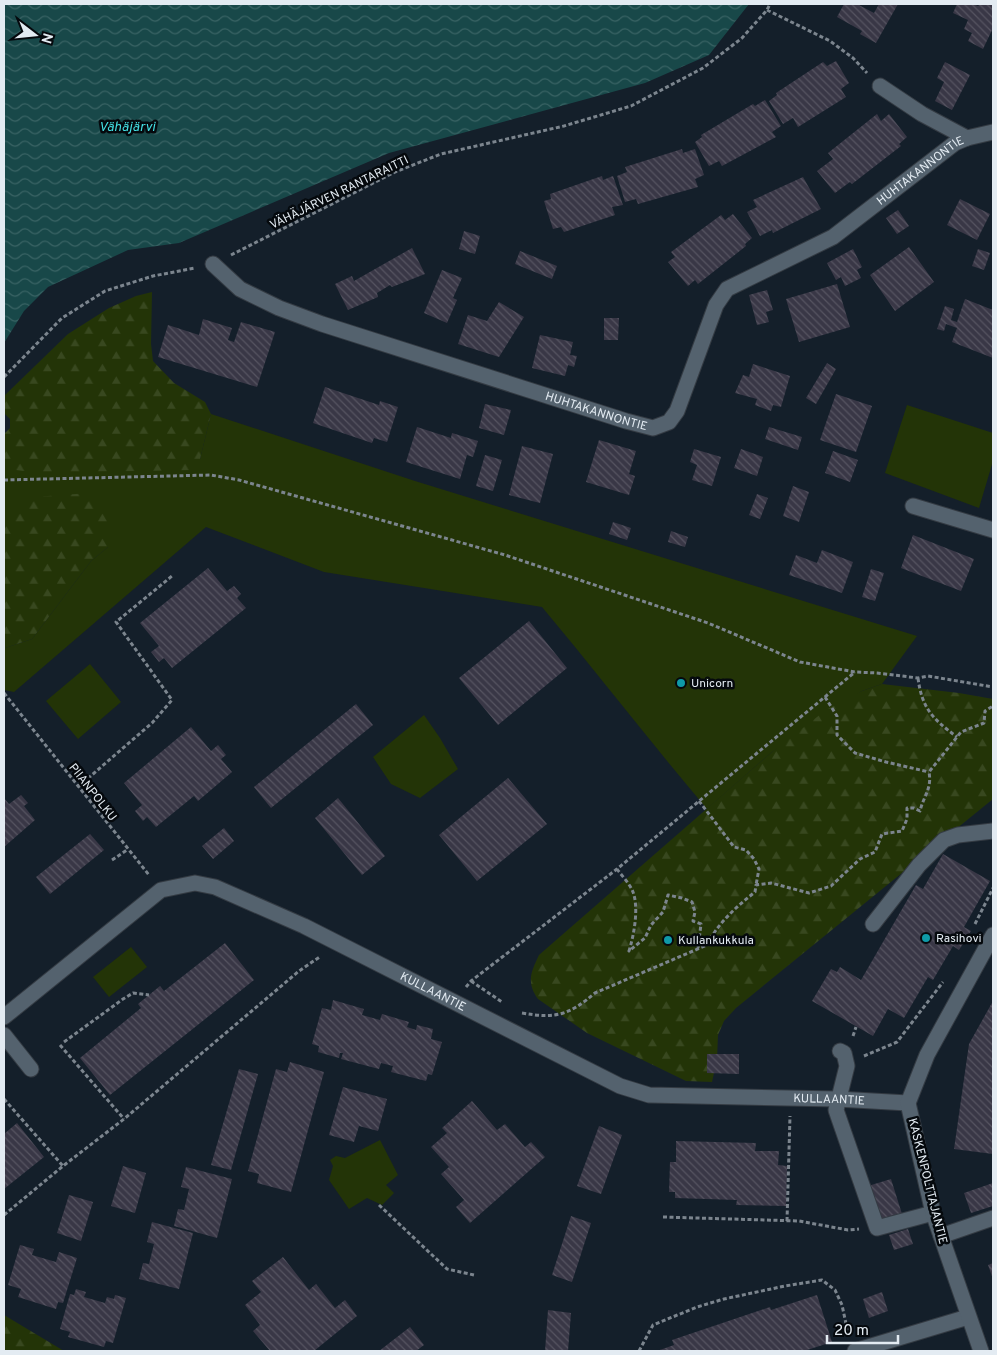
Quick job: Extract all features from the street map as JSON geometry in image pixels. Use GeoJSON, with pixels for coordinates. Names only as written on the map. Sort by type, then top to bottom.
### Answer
{"type":"FeatureCollection","features":[{"type":"Feature","properties":{"kind":"street"},"geometry":{"type":"LineString","coordinates":[[880,86],[922,114],[967,138]]}},
{"type":"Feature","properties":{"kind":"street","name":"HUHTAKANNONTIE"},"geometry":{"type":"LineString","coordinates":[[212,264],[240,289],[279,308],[322,324],[653,428],[669,422],[677,411],[716,305],[727,289],[833,237],[955,143],[993,132]]}},
{"type":"Feature","properties":{"kind":"street"},"geometry":{"type":"LineString","coordinates":[[913,506],[993,530]]}},
{"type":"Feature","properties":{"kind":"street"},"geometry":{"type":"LineString","coordinates":[[873,924],[919,865],[944,840],[958,835],[993,831]]}},
{"type":"Feature","properties":{"kind":"street","name":"KULLAANTIE"},"geometry":{"type":"LineString","coordinates":[[4,1017],[161,890],[195,883],[215,887],[304,926],[620,1086],[650,1095],[838,1099],[908,1103]]}},
{"type":"Feature","properties":{"kind":"street","name":"KASKENPOLTTAJANTIE"},"geometry":{"type":"LineString","coordinates":[[980,1351],[933,1213],[908,1103],[926,1056],[993,935]]}},
{"type":"Feature","properties":{"kind":"street"},"geometry":{"type":"LineString","coordinates":[[4,1035],[31,1069]]}},
{"type":"Feature","properties":{"kind":"street"},"geometry":{"type":"LineString","coordinates":[[840,1051],[844,1053],[846,1066],[836,1110],[877,1228],[933,1213]]}},
{"type":"Feature","properties":{"kind":"street"},"geometry":{"type":"LineString","coordinates":[[941,1236],[993,1218]]}},
{"type":"Feature","properties":{"kind":"street"},"geometry":{"type":"LineString","coordinates":[[853,1347],[968,1317]]}},
{"type":"Feature","properties":{"kind":"path","name":"VÄHÄJÄRVEN RANTARAITTI"},"geometry":{"type":"LineString","coordinates":[[4,377],[62,318],[105,291],[153,276],[212,264],[395,172],[441,154],[564,126],[631,106],[703,68],[742,38],[770,4]]}},
{"type":"Feature","properties":{"kind":"path"},"geometry":{"type":"LineString","coordinates":[[767,10],[830,40],[853,58],[880,86]]}},
{"type":"Feature","properties":{"kind":"path"},"geometry":{"type":"LineString","coordinates":[[4,480],[211,475],[239,480],[505,555],[708,623],[800,662],[855,672],[918,678],[928,676],[993,687]]}},
{"type":"Feature","properties":{"kind":"path"},"geometry":{"type":"LineString","coordinates":[[78,787],[152,723],[172,700],[116,622],[172,576]]}},
{"type":"Feature","properties":{"kind":"path"},"geometry":{"type":"LineString","coordinates":[[455,1001],[471,981],[617,869],[855,672]]}},
{"type":"Feature","properties":{"kind":"path"},"geometry":{"type":"LineString","coordinates":[[918,678],[920,693],[926,708],[942,725],[957,736]]}},
{"type":"Feature","properties":{"kind":"path","name":"PIIANPOLKU"},"geometry":{"type":"LineString","coordinates":[[4,693],[127,850],[161,890]]}},
{"type":"Feature","properties":{"kind":"path"},"geometry":{"type":"LineString","coordinates":[[825,697],[837,716],[837,735],[854,753],[929,772]]}},
{"type":"Feature","properties":{"kind":"path"},"geometry":{"type":"LineString","coordinates":[[756,885],[771,883],[809,893],[831,886],[860,859],[875,852],[882,834],[902,831],[907,819],[907,808],[914,808],[920,811],[922,801],[929,789],[929,772],[957,736],[961,732],[984,722],[985,712],[993,706]]}},
{"type":"Feature","properties":{"kind":"path"},"geometry":{"type":"LineString","coordinates":[[515,1012],[548,1016],[569,1011],[595,993],[707,944],[722,922],[755,892],[759,869],[754,859],[746,850],[734,847],[699,801]]}},
{"type":"Feature","properties":{"kind":"path"},"geometry":{"type":"LineString","coordinates":[[112,860],[127,850]]}},
{"type":"Feature","properties":{"kind":"path"},"geometry":{"type":"LineString","coordinates":[[617,869],[633,892],[635,926],[629,951],[644,938],[651,925],[663,912],[668,895],[692,902],[695,912],[693,921],[701,924],[698,948]]}},
{"type":"Feature","properties":{"kind":"path"},"geometry":{"type":"LineString","coordinates":[[972,931],[993,888]]}},
{"type":"Feature","properties":{"kind":"path"},"geometry":{"type":"LineString","coordinates":[[4,1215],[124,1119],[299,971],[338,943]]}},
{"type":"Feature","properties":{"kind":"path"},"geometry":{"type":"LineString","coordinates":[[846,1066],[855,1059],[897,1042],[948,974]]}},
{"type":"Feature","properties":{"kind":"path"},"geometry":{"type":"LineString","coordinates":[[471,981],[508,1006]]}},
{"type":"Feature","properties":{"kind":"path"},"geometry":{"type":"LineString","coordinates":[[64,1042],[133,993],[149,995]]}},
{"type":"Feature","properties":{"kind":"path"},"geometry":{"type":"LineString","coordinates":[[60,1045],[124,1119]]}},
{"type":"Feature","properties":{"kind":"path"},"geometry":{"type":"LineString","coordinates":[[4,1099],[63,1166]]}},
{"type":"Feature","properties":{"kind":"path"},"geometry":{"type":"LineString","coordinates":[[787,1220],[790,1114]]}},
{"type":"Feature","properties":{"kind":"path"},"geometry":{"type":"LineString","coordinates":[[379,1204],[447,1269],[474,1275]]}},
{"type":"Feature","properties":{"kind":"path"},"geometry":{"type":"LineString","coordinates":[[663,1217],[787,1220],[848,1230],[877,1228]]}},
{"type":"Feature","properties":{"kind":"path"},"geometry":{"type":"LineString","coordinates":[[639,1351],[653,1325],[697,1307],[724,1299],[822,1280],[835,1290],[842,1305],[853,1347]]}},
{"type":"Feature","properties":{"kind":"green space"},"geometry":{"type":"Polygon","coordinates":[[[152,292],[151,344],[153,361],[174,383],[205,402],[211,414],[200,459],[192,470],[38,473],[9,469],[4,466],[4,434],[10,428],[10,419],[4,413],[4,396],[68,334],[109,308],[136,296],[152,292]]]}},
{"type":"Feature","properties":{"kind":"green space"},"geometry":{"type":"Polygon","coordinates":[[[907,405],[993,433],[993,461],[979,508],[885,473],[907,405]]]}},
{"type":"Feature","properties":{"kind":"green space"},"geometry":{"type":"Polygon","coordinates":[[[211,414],[415,481],[917,636],[882,684],[862,691],[772,752],[707,809],[542,607],[324,572],[206,527],[14,692],[4,690],[5,648],[32,639],[91,561],[108,547],[4,517],[4,466],[200,459],[211,414]]]}},
{"type":"Feature","properties":{"kind":"green space"},"geometry":{"type":"Polygon","coordinates":[[[90,493],[104,508],[109,529],[108,547],[91,561],[32,639],[4,650],[4,517],[18,504],[34,497],[90,493]]]}},
{"type":"Feature","properties":{"kind":"green space"},"geometry":{"type":"Polygon","coordinates":[[[90,664],[121,702],[78,739],[46,701],[90,664]]]}},
{"type":"Feature","properties":{"kind":"green space"},"geometry":{"type":"Polygon","coordinates":[[[882,684],[993,699],[993,799],[736,1008],[724,1021],[718,1035],[717,1059],[712,1082],[686,1081],[587,1033],[538,999],[532,987],[531,977],[539,955],[772,752],[826,710],[862,691],[882,684]]]}},
{"type":"Feature","properties":{"kind":"green space"},"geometry":{"type":"Polygon","coordinates":[[[424,715],[458,769],[420,798],[391,784],[373,757],[424,715]]]}},
{"type":"Feature","properties":{"kind":"green space"},"geometry":{"type":"Polygon","coordinates":[[[131,947],[147,967],[109,997],[93,977],[131,947]]]}},
{"type":"Feature","properties":{"kind":"green space"},"geometry":{"type":"Polygon","coordinates":[[[380,1140],[398,1175],[386,1185],[394,1193],[382,1205],[367,1198],[349,1209],[329,1180],[333,1166],[330,1160],[336,1156],[345,1158],[380,1140]]]}},
{"type":"Feature","properties":{"kind":"green space"},"geometry":{"type":"Polygon","coordinates":[[[4,1315],[64,1351],[4,1351],[4,1315]]]}},
{"type":"Feature","properties":{"kind":"water","name":"Vähäjärvi"},"geometry":{"type":"Polygon","coordinates":[[[4,4],[749,4],[709,55],[645,83],[389,153],[179,243],[128,250],[48,287],[24,311],[4,343],[4,4]]]}},
{"type":"Feature","properties":{"kind":"building"},"geometry":{"type":"Polygon","coordinates":[[[844,4],[857,4],[874,13],[879,4],[898,4],[876,43],[860,34],[862,31],[837,17],[844,4]]]}},
{"type":"Feature","properties":{"kind":"building"},"geometry":{"type":"Polygon","coordinates":[[[957,4],[993,5],[993,28],[983,49],[968,41],[972,33],[964,29],[968,20],[953,13],[957,4]]]}},
{"type":"Feature","properties":{"kind":"building"},"geometry":{"type":"Polygon","coordinates":[[[836,61],[849,83],[841,89],[846,97],[798,127],[793,118],[783,124],[769,101],[777,95],[776,93],[823,62],[827,66],[836,61]]]}},
{"type":"Feature","properties":{"kind":"building"},"geometry":{"type":"Polygon","coordinates":[[[945,62],[970,75],[952,110],[935,101],[944,82],[937,78],[945,62]]]}},
{"type":"Feature","properties":{"kind":"building"},"geometry":{"type":"Polygon","coordinates":[[[765,100],[781,126],[772,132],[776,137],[722,166],[719,161],[709,166],[695,142],[702,137],[701,135],[753,104],[755,106],[765,100]]]}},
{"type":"Feature","properties":{"kind":"building"},"geometry":{"type":"Polygon","coordinates":[[[877,114],[881,121],[889,114],[907,137],[899,144],[901,146],[852,184],[850,182],[835,193],[817,171],[833,159],[828,153],[877,114]]]}},
{"type":"Feature","properties":{"kind":"building"},"geometry":{"type":"Polygon","coordinates":[[[682,149],[683,153],[695,149],[704,175],[695,179],[698,187],[638,204],[636,199],[625,202],[617,176],[627,172],[625,167],[682,149]]]}},
{"type":"Feature","properties":{"kind":"building"},"geometry":{"type":"Polygon","coordinates":[[[602,176],[603,180],[613,176],[623,205],[612,207],[615,215],[564,232],[561,227],[553,229],[544,201],[551,199],[550,194],[602,176]]]}},
{"type":"Feature","properties":{"kind":"building"},"geometry":{"type":"Polygon","coordinates":[[[803,177],[821,209],[773,233],[772,230],[760,236],[747,212],[757,207],[753,200],[803,177]]]}},
{"type":"Feature","properties":{"kind":"building"},"geometry":{"type":"Polygon","coordinates":[[[960,199],[990,214],[977,240],[947,225],[960,199]]]}},
{"type":"Feature","properties":{"kind":"building"},"geometry":{"type":"Polygon","coordinates":[[[898,210],[909,226],[897,234],[886,218],[898,210]]]}},
{"type":"Feature","properties":{"kind":"building"},"geometry":{"type":"Polygon","coordinates":[[[733,214],[752,238],[745,244],[746,246],[698,284],[695,280],[688,286],[668,262],[675,257],[671,252],[721,215],[725,220],[733,214]]]}},
{"type":"Feature","properties":{"kind":"building"},"geometry":{"type":"Polygon","coordinates":[[[464,231],[480,236],[475,254],[459,249],[464,231]]]}},
{"type":"Feature","properties":{"kind":"building"},"geometry":{"type":"Polygon","coordinates":[[[909,247],[934,282],[895,311],[870,275],[909,247]]]}},
{"type":"Feature","properties":{"kind":"building"},"geometry":{"type":"Polygon","coordinates":[[[412,248],[425,274],[392,287],[390,285],[377,293],[378,297],[348,310],[335,284],[352,276],[354,281],[412,248]]]}},
{"type":"Feature","properties":{"kind":"building"},"geometry":{"type":"Polygon","coordinates":[[[853,249],[862,267],[857,270],[861,278],[845,286],[841,277],[836,280],[827,263],[853,249]]]}},
{"type":"Feature","properties":{"kind":"building"},"geometry":{"type":"Polygon","coordinates":[[[978,249],[990,253],[984,270],[972,266],[978,249]]]}},
{"type":"Feature","properties":{"kind":"building"},"geometry":{"type":"Polygon","coordinates":[[[520,251],[557,266],[552,279],[515,264],[520,251]]]}},
{"type":"Feature","properties":{"kind":"building"},"geometry":{"type":"Polygon","coordinates":[[[442,270],[462,278],[453,298],[457,300],[447,323],[424,313],[442,270]]]}},
{"type":"Feature","properties":{"kind":"building"},"geometry":{"type":"Polygon","coordinates":[[[837,284],[850,327],[799,342],[786,299],[837,284]]]}},
{"type":"Feature","properties":{"kind":"building"},"geometry":{"type":"Polygon","coordinates":[[[767,290],[773,310],[766,312],[769,322],[757,325],[749,295],[767,290]]]}},
{"type":"Feature","properties":{"kind":"building"},"geometry":{"type":"Polygon","coordinates":[[[965,299],[993,310],[993,358],[952,342],[957,328],[946,324],[944,331],[937,329],[945,306],[954,309],[951,320],[957,322],[965,299]]]}},
{"type":"Feature","properties":{"kind":"building"},"geometry":{"type":"Polygon","coordinates":[[[499,302],[524,317],[499,357],[458,344],[468,315],[487,321],[499,302]]]}},
{"type":"Feature","properties":{"kind":"building"},"geometry":{"type":"Polygon","coordinates":[[[604,318],[619,318],[618,340],[604,340],[604,318]]]}},
{"type":"Feature","properties":{"kind":"building"},"geometry":{"type":"Polygon","coordinates":[[[203,319],[232,328],[228,340],[234,342],[241,322],[275,332],[257,387],[158,357],[168,325],[199,335],[203,319]]]}},
{"type":"Feature","properties":{"kind":"building"},"geometry":{"type":"Polygon","coordinates":[[[540,335],[573,342],[570,355],[577,356],[574,367],[568,365],[565,376],[532,368],[540,335]]]}},
{"type":"Feature","properties":{"kind":"building"},"geometry":{"type":"Polygon","coordinates":[[[827,363],[836,369],[816,404],[806,398],[827,363]]]}},
{"type":"Feature","properties":{"kind":"building"},"geometry":{"type":"Polygon","coordinates":[[[753,364],[790,376],[781,407],[773,405],[771,411],[755,405],[757,399],[735,393],[743,375],[749,377],[753,364]]]}},
{"type":"Feature","properties":{"kind":"building"},"geometry":{"type":"Polygon","coordinates":[[[325,387],[379,405],[380,401],[398,407],[387,442],[374,438],[372,443],[313,423],[325,387]]]}},
{"type":"Feature","properties":{"kind":"building"},"geometry":{"type":"Polygon","coordinates":[[[836,394],[872,406],[856,452],[820,440],[836,394]]]}},
{"type":"Feature","properties":{"kind":"building"},"geometry":{"type":"Polygon","coordinates":[[[485,404],[511,410],[504,435],[479,428],[485,404]]]}},
{"type":"Feature","properties":{"kind":"building"},"geometry":{"type":"Polygon","coordinates":[[[417,427],[451,438],[452,433],[478,441],[473,457],[467,455],[460,479],[406,462],[417,427]]]}},
{"type":"Feature","properties":{"kind":"building"},"geometry":{"type":"Polygon","coordinates":[[[769,427],[802,437],[798,450],[765,439],[769,427]]]}},
{"type":"Feature","properties":{"kind":"building"},"geometry":{"type":"Polygon","coordinates":[[[599,440],[636,451],[629,474],[635,476],[629,495],[586,482],[599,440]]]}},
{"type":"Feature","properties":{"kind":"building"},"geometry":{"type":"Polygon","coordinates":[[[522,446],[553,454],[540,503],[509,495],[522,446]]]}},
{"type":"Feature","properties":{"kind":"building"},"geometry":{"type":"Polygon","coordinates":[[[694,449],[721,457],[712,486],[692,480],[697,465],[690,462],[694,449]]]}},
{"type":"Feature","properties":{"kind":"building"},"geometry":{"type":"Polygon","coordinates":[[[741,449],[763,457],[757,476],[734,468],[741,449]]]}},
{"type":"Feature","properties":{"kind":"building"},"geometry":{"type":"Polygon","coordinates":[[[833,451],[858,460],[850,482],[825,473],[833,451]]]}},
{"type":"Feature","properties":{"kind":"building"},"geometry":{"type":"Polygon","coordinates":[[[485,455],[502,460],[493,491],[476,486],[485,455]]]}},
{"type":"Feature","properties":{"kind":"building"},"geometry":{"type":"Polygon","coordinates":[[[793,486],[809,492],[799,522],[783,516],[793,486]]]}},
{"type":"Feature","properties":{"kind":"building"},"geometry":{"type":"Polygon","coordinates":[[[757,494],[768,498],[760,519],[749,515],[757,494]]]}},
{"type":"Feature","properties":{"kind":"building"},"geometry":{"type":"Polygon","coordinates":[[[613,522],[631,528],[627,540],[609,534],[613,522]]]}},
{"type":"Feature","properties":{"kind":"building"},"geometry":{"type":"Polygon","coordinates":[[[671,531],[688,537],[685,547],[668,542],[671,531]]]}},
{"type":"Feature","properties":{"kind":"building"},"geometry":{"type":"Polygon","coordinates":[[[913,535],[974,559],[961,591],[901,568],[913,535]]]}},
{"type":"Feature","properties":{"kind":"building"},"geometry":{"type":"Polygon","coordinates":[[[822,550],[853,562],[842,593],[789,575],[796,555],[817,563],[822,550]]]}},
{"type":"Feature","properties":{"kind":"building"},"geometry":{"type":"Polygon","coordinates":[[[208,568],[227,591],[234,586],[241,594],[237,598],[246,608],[172,668],[164,658],[159,662],[151,652],[159,646],[140,623],[208,568]]]}},
{"type":"Feature","properties":{"kind":"building"},"geometry":{"type":"Polygon","coordinates":[[[871,569],[884,573],[875,601],[862,597],[871,569]]]}},
{"type":"Feature","properties":{"kind":"building"},"geometry":{"type":"Polygon","coordinates":[[[529,621],[567,668],[498,725],[459,678],[529,621]]]}},
{"type":"Feature","properties":{"kind":"building"},"geometry":{"type":"Polygon","coordinates":[[[356,704],[373,725],[271,808],[254,787],[356,704]]]}},
{"type":"Feature","properties":{"kind":"building"},"geometry":{"type":"Polygon","coordinates":[[[191,727],[211,751],[218,745],[226,755],[221,759],[232,772],[198,801],[194,796],[156,827],[147,817],[143,821],[135,811],[142,805],[124,783],[191,727]]]}},
{"type":"Feature","properties":{"kind":"building"},"geometry":{"type":"Polygon","coordinates":[[[508,778],[547,824],[477,881],[439,835],[508,778]]]}},
{"type":"Feature","properties":{"kind":"building"},"geometry":{"type":"Polygon","coordinates":[[[21,795],[28,803],[24,806],[35,820],[4,847],[4,798],[9,804],[21,795]]]}},
{"type":"Feature","properties":{"kind":"building"},"geometry":{"type":"Polygon","coordinates":[[[338,798],[385,856],[362,875],[315,818],[338,798]]]}},
{"type":"Feature","properties":{"kind":"building"},"geometry":{"type":"Polygon","coordinates":[[[224,828],[234,841],[213,859],[202,846],[224,828]]]}},
{"type":"Feature","properties":{"kind":"building"},"geometry":{"type":"Polygon","coordinates":[[[90,834],[104,850],[50,894],[36,877],[90,834]]]}},
{"type":"Feature","properties":{"kind":"building","name":"Rasihovi"},"geometry":{"type":"Polygon","coordinates":[[[943,854],[990,881],[964,927],[971,931],[959,950],[953,946],[933,980],[928,977],[904,1018],[888,1009],[873,1036],[812,1001],[831,969],[837,972],[840,967],[861,980],[916,885],[923,889],[943,854]]]}},
{"type":"Feature","properties":{"kind":"building"},"geometry":{"type":"Polygon","coordinates":[[[225,943],[254,980],[110,1095],[80,1058],[141,1008],[138,1004],[160,986],[164,991],[225,943]]]}},
{"type":"Feature","properties":{"kind":"building"},"geometry":{"type":"Polygon","coordinates":[[[333,1000],[364,1009],[362,1015],[380,1020],[382,1014],[409,1022],[407,1027],[416,1030],[417,1025],[433,1029],[431,1039],[442,1042],[432,1075],[428,1074],[426,1081],[391,1072],[393,1066],[381,1063],[379,1069],[341,1059],[343,1053],[340,1053],[339,1058],[318,1052],[319,1046],[312,1044],[322,1008],[331,1010],[333,1000]]]}},
{"type":"Feature","properties":{"kind":"building"},"geometry":{"type":"Polygon","coordinates":[[[993,1001],[993,1154],[954,1149],[969,1044],[993,1001]]]}},
{"type":"Feature","properties":{"kind":"building"},"geometry":{"type":"Polygon","coordinates":[[[707,1054],[739,1054],[739,1074],[707,1073],[707,1054]]]}},
{"type":"Feature","properties":{"kind":"building"},"geometry":{"type":"Polygon","coordinates":[[[290,1062],[324,1072],[291,1192],[257,1183],[259,1174],[248,1171],[276,1069],[287,1072],[290,1062]]]}},
{"type":"Feature","properties":{"kind":"building"},"geometry":{"type":"Polygon","coordinates":[[[239,1069],[258,1074],[231,1170],[211,1165],[239,1069]]]}},
{"type":"Feature","properties":{"kind":"building"},"geometry":{"type":"Polygon","coordinates":[[[343,1087],[387,1099],[378,1131],[359,1126],[354,1142],[329,1135],[343,1087]]]}},
{"type":"Feature","properties":{"kind":"building"},"geometry":{"type":"Polygon","coordinates":[[[472,1101],[497,1130],[505,1124],[525,1147],[531,1142],[545,1157],[470,1223],[456,1207],[464,1200],[441,1174],[449,1167],[431,1147],[447,1133],[442,1128],[472,1101]]]}},
{"type":"Feature","properties":{"kind":"building"},"geometry":{"type":"Polygon","coordinates":[[[17,1123],[44,1157],[4,1189],[4,1134],[17,1123]]]}},
{"type":"Feature","properties":{"kind":"building"},"geometry":{"type":"Polygon","coordinates":[[[599,1126],[622,1135],[601,1194],[577,1186],[599,1126]]]}},
{"type":"Feature","properties":{"kind":"building"},"geometry":{"type":"Polygon","coordinates":[[[676,1141],[756,1143],[755,1151],[779,1151],[778,1165],[787,1166],[786,1206],[736,1205],[737,1200],[675,1198],[675,1192],[669,1192],[670,1162],[676,1162],[676,1141]]]}},
{"type":"Feature","properties":{"kind":"building"},"geometry":{"type":"Polygon","coordinates":[[[123,1166],[146,1173],[135,1213],[111,1206],[123,1166]]]}},
{"type":"Feature","properties":{"kind":"building"},"geometry":{"type":"Polygon","coordinates":[[[186,1167],[232,1179],[217,1238],[174,1226],[178,1209],[184,1210],[189,1189],[181,1187],[186,1167]]]}},
{"type":"Feature","properties":{"kind":"building"},"geometry":{"type":"Polygon","coordinates":[[[891,1179],[902,1214],[879,1222],[868,1186],[891,1179]]]}},
{"type":"Feature","properties":{"kind":"building"},"geometry":{"type":"Polygon","coordinates":[[[993,1183],[993,1206],[971,1213],[964,1193],[993,1183]]]}},
{"type":"Feature","properties":{"kind":"building"},"geometry":{"type":"Polygon","coordinates":[[[69,1195],[93,1202],[81,1241],[57,1233],[69,1195]]]}},
{"type":"Feature","properties":{"kind":"building"},"geometry":{"type":"Polygon","coordinates":[[[571,1216],[591,1223],[572,1282],[552,1275],[571,1216]]]}},
{"type":"Feature","properties":{"kind":"building"},"geometry":{"type":"Polygon","coordinates":[[[152,1222],[193,1233],[179,1289],[139,1279],[143,1263],[149,1264],[154,1244],[147,1242],[152,1222]]]}},
{"type":"Feature","properties":{"kind":"building"},"geometry":{"type":"Polygon","coordinates":[[[908,1229],[913,1244],[894,1250],[889,1235],[908,1229]]]}},
{"type":"Feature","properties":{"kind":"building"},"geometry":{"type":"Polygon","coordinates":[[[20,1245],[34,1249],[32,1255],[56,1262],[59,1252],[77,1258],[63,1303],[58,1302],[56,1309],[18,1297],[21,1289],[8,1285],[20,1245]]]}},
{"type":"Feature","properties":{"kind":"building"},"geometry":{"type":"Polygon","coordinates":[[[283,1257],[309,1290],[316,1284],[335,1308],[345,1300],[357,1316],[314,1351],[270,1351],[253,1331],[260,1325],[245,1305],[261,1292],[252,1281],[283,1257]]]}},
{"type":"Feature","properties":{"kind":"building"},"geometry":{"type":"Polygon","coordinates":[[[993,1263],[993,1279],[988,1265],[993,1263]]]}},
{"type":"Feature","properties":{"kind":"building"},"geometry":{"type":"Polygon","coordinates":[[[76,1289],[86,1292],[84,1297],[105,1303],[107,1297],[114,1299],[115,1295],[126,1298],[113,1343],[106,1341],[104,1347],[68,1337],[70,1332],[60,1329],[70,1294],[74,1295],[76,1289]]]}},
{"type":"Feature","properties":{"kind":"building"},"geometry":{"type":"Polygon","coordinates":[[[882,1292],[888,1311],[869,1318],[863,1299],[882,1292]]]}},
{"type":"Feature","properties":{"kind":"building"},"geometry":{"type":"Polygon","coordinates":[[[817,1295],[832,1342],[804,1351],[657,1351],[674,1345],[672,1340],[770,1307],[771,1310],[817,1295]]]}},
{"type":"Feature","properties":{"kind":"building"},"geometry":{"type":"Polygon","coordinates":[[[548,1310],[571,1313],[568,1351],[545,1351],[548,1310]]]}},
{"type":"Feature","properties":{"kind":"building"},"geometry":{"type":"Polygon","coordinates":[[[410,1327],[424,1345],[416,1351],[379,1351],[410,1327]]]}},
{"type":"Feature","properties":{"kind":"place","name":"Unicorn"},"geometry":{"type":"Point","coordinates":[681,683]}},
{"type":"Feature","properties":{"kind":"place","name":"Rasihovi"},"geometry":{"type":"Point","coordinates":[926,938]}},
{"type":"Feature","properties":{"kind":"place","name":"Kullankukkula"},"geometry":{"type":"Point","coordinates":[668,940]}}]}
